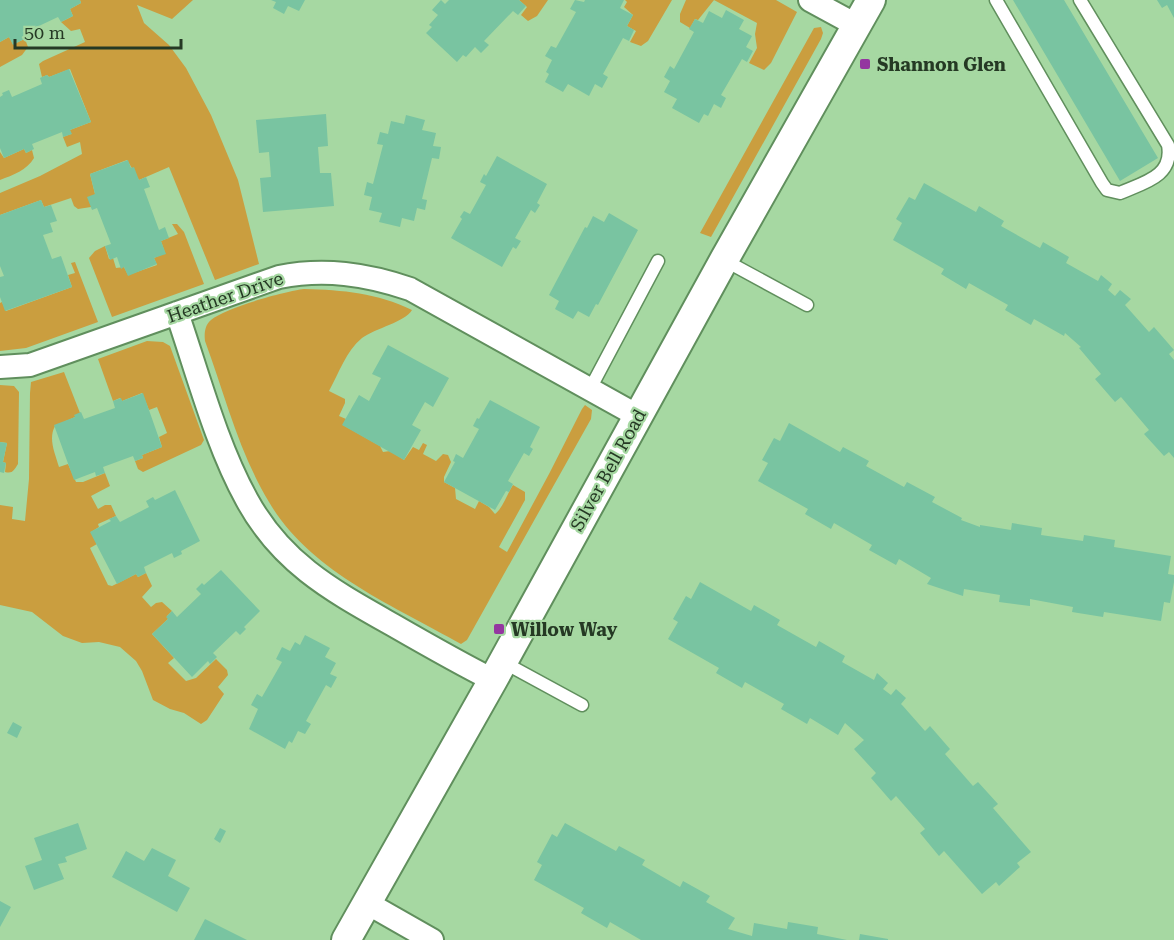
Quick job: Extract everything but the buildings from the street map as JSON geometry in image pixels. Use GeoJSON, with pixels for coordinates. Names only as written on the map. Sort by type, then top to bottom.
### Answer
{"type":"FeatureCollection","features":[{"type":"Feature","properties":{"kind":"street"},"geometry":{"type":"LineString","coordinates":[[810,0],[856,26]]}},
{"type":"Feature","properties":{"kind":"street","name":"Silver Bell Road"},"geometry":{"type":"LineString","coordinates":[[346,940],[871,0]]}},
{"type":"Feature","properties":{"kind":"street","name":"Heather Drive"},"geometry":{"type":"LineString","coordinates":[[0,367],[30,365],[279,277],[302,272],[345,273],[394,283],[410,289],[638,416]]}},
{"type":"Feature","properties":{"kind":"street"},"geometry":{"type":"LineString","coordinates":[[177,313],[230,464],[248,502],[284,550],[308,573],[338,594],[498,671]]}},
{"type":"Feature","properties":{"kind":"street"},"geometry":{"type":"LineString","coordinates":[[367,903],[432,940]]}},
{"type":"Feature","properties":{"kind":"lane"},"geometry":{"type":"LineString","coordinates":[[996,0],[1102,183],[1107,190],[1120,194],[1160,174],[1169,162],[1170,153],[1168,145],[1080,0]]}},
{"type":"Feature","properties":{"kind":"lane"},"geometry":{"type":"LineString","coordinates":[[724,260],[807,305]]}},
{"type":"Feature","properties":{"kind":"lane"},"geometry":{"type":"LineString","coordinates":[[590,389],[658,261]]}},
{"type":"Feature","properties":{"kind":"lane"},"geometry":{"type":"LineString","coordinates":[[498,671],[582,705]]}},
{"type":"Feature","properties":{"kind":"shaded area"},"geometry":{"type":"Polygon","coordinates":[[[80,0],[193,0],[172,19],[137,5],[144,23],[169,45],[186,68],[211,115],[238,180],[259,264],[215,280],[169,167],[139,180],[127,160],[90,174],[95,194],[91,207],[78,209],[71,198],[44,207],[41,200],[0,215],[0,193],[40,176],[82,154],[80,142],[67,147],[63,137],[71,134],[70,130],[91,122],[70,69],[49,77],[47,75],[42,77],[39,64],[85,42],[80,29],[71,31],[61,22],[73,16],[70,9],[81,3],[80,0]]]}},
{"type":"Feature","properties":{"kind":"shaded area"},"geometry":{"type":"Polygon","coordinates":[[[519,0],[548,0],[537,16],[528,21],[521,15],[527,7],[519,0]]]}},
{"type":"Feature","properties":{"kind":"shaded area"},"geometry":{"type":"Polygon","coordinates":[[[625,0],[672,0],[648,41],[641,46],[630,42],[636,31],[627,26],[633,15],[624,7],[627,2],[625,0]]]}},
{"type":"Feature","properties":{"kind":"shaded area"},"geometry":{"type":"Polygon","coordinates":[[[686,0],[714,0],[698,20],[695,19],[690,28],[680,22],[680,14],[686,0]]]}},
{"type":"Feature","properties":{"kind":"shaded area"},"geometry":{"type":"Polygon","coordinates":[[[714,0],[776,0],[797,12],[771,63],[764,70],[749,63],[757,48],[755,34],[757,23],[714,0]]]}},
{"type":"Feature","properties":{"kind":"shaded area"},"geometry":{"type":"Polygon","coordinates":[[[821,27],[823,33],[821,39],[711,237],[700,233],[814,28],[821,27]]]}},
{"type":"Feature","properties":{"kind":"shaded area"},"geometry":{"type":"Polygon","coordinates":[[[9,37],[13,44],[25,39],[28,47],[22,55],[0,67],[0,42],[9,37]]]}},
{"type":"Feature","properties":{"kind":"shaded area"},"geometry":{"type":"Polygon","coordinates":[[[24,149],[26,153],[32,150],[34,158],[28,166],[0,180],[0,152],[4,158],[24,149]]]}},
{"type":"Feature","properties":{"kind":"shaded area"},"geometry":{"type":"Polygon","coordinates":[[[172,224],[177,224],[184,232],[204,284],[112,317],[89,258],[95,251],[105,246],[109,259],[113,258],[116,268],[124,267],[128,275],[157,265],[154,258],[165,253],[161,241],[178,234],[172,224]]]}},
{"type":"Feature","properties":{"kind":"shaded area"},"geometry":{"type":"Polygon","coordinates":[[[75,262],[98,322],[26,348],[0,351],[0,303],[2,302],[6,311],[72,287],[68,275],[75,273],[71,263],[75,262]]]}},
{"type":"Feature","properties":{"kind":"shaded area"},"geometry":{"type":"Polygon","coordinates":[[[304,289],[360,294],[399,304],[412,310],[403,318],[368,334],[356,343],[329,391],[345,399],[339,416],[346,419],[343,425],[380,446],[383,452],[390,451],[404,460],[413,447],[419,450],[423,443],[427,445],[423,454],[436,461],[443,454],[448,455],[451,462],[444,482],[455,488],[456,499],[475,509],[479,501],[495,514],[503,505],[513,485],[525,492],[525,500],[499,547],[507,552],[582,409],[585,405],[592,410],[591,419],[467,640],[461,644],[355,585],[306,548],[269,502],[249,464],[205,341],[206,327],[211,320],[228,310],[304,289]]]}},
{"type":"Feature","properties":{"kind":"shaded area"},"geometry":{"type":"Polygon","coordinates":[[[147,341],[163,342],[170,346],[204,440],[201,445],[143,472],[138,469],[135,461],[143,458],[142,455],[162,447],[159,437],[167,433],[157,407],[149,410],[142,393],[122,401],[120,398],[113,401],[98,359],[147,341]]]}},
{"type":"Feature","properties":{"kind":"shaded area"},"geometry":{"type":"Polygon","coordinates":[[[64,372],[80,413],[55,426],[52,436],[53,446],[59,467],[68,464],[76,482],[83,482],[105,473],[110,486],[91,496],[98,509],[111,505],[116,516],[98,524],[99,527],[91,532],[97,544],[90,548],[108,585],[112,586],[136,574],[138,577],[146,573],[152,586],[142,597],[151,607],[162,602],[172,611],[167,616],[168,619],[152,634],[174,658],[168,663],[186,681],[196,678],[216,659],[227,670],[228,675],[218,687],[224,694],[207,720],[201,724],[184,713],[153,700],[136,661],[120,647],[99,642],[82,643],[63,636],[32,612],[0,605],[0,505],[13,507],[12,519],[25,521],[29,479],[31,382],[64,372]]]}},
{"type":"Feature","properties":{"kind":"shaded area"},"geometry":{"type":"Polygon","coordinates":[[[0,385],[14,386],[19,392],[18,464],[10,472],[5,472],[6,463],[3,462],[7,443],[0,442],[0,385]]]}},
{"type":"Feature","properties":{"kind":"place","name":"Shannon Glen"},"geometry":{"type":"Point","coordinates":[865,64]}},
{"type":"Feature","properties":{"kind":"place","name":"Willow Way"},"geometry":{"type":"Point","coordinates":[499,629]}}]}
